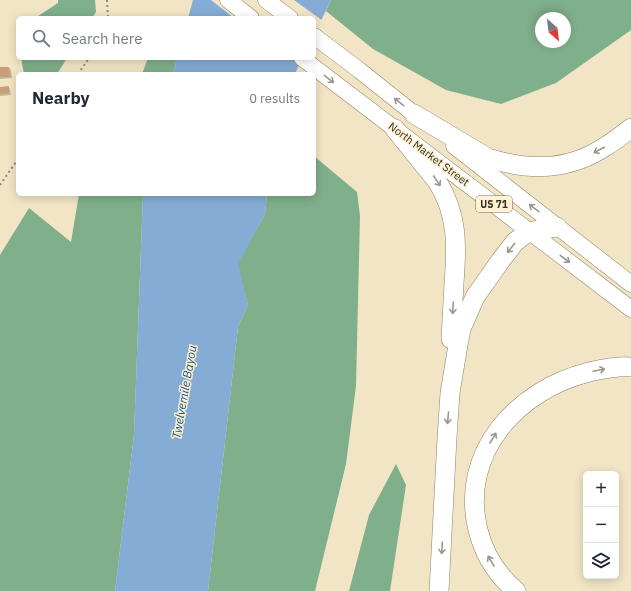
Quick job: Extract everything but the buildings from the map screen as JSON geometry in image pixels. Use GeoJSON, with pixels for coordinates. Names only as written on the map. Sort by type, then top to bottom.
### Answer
{"type":"FeatureCollection","features":[{"type":"Feature","properties":{"kind":"highway"},"geometry":{"type":"LineString","coordinates":[[414,114],[488,158],[508,164],[528,167],[548,167],[568,163],[588,156],[606,147],[631,128]]}},
{"type":"Feature","properties":{"kind":"highway"},"geometry":{"type":"LineString","coordinates":[[395,129],[442,188],[452,218],[456,237],[440,591]]}},
{"type":"Feature","properties":{"kind":"highway"},"geometry":{"type":"LineString","coordinates":[[450,393],[461,329],[474,297],[515,242],[530,232],[557,227]]}},
{"type":"Feature","properties":{"kind":"highway"},"geometry":{"type":"LineString","coordinates":[[516,591],[499,574],[485,552],[475,518],[474,491],[478,470],[486,450],[510,415],[541,392],[563,380],[579,375],[603,369],[631,367]]}},
{"type":"Feature","properties":{"kind":"main road"},"geometry":{"type":"LineString","coordinates":[[228,0],[248,16]]}},
{"type":"Feature","properties":{"kind":"main road"},"geometry":{"type":"LineString","coordinates":[[266,0],[287,16]]}},
{"type":"Feature","properties":{"kind":"main road","name":"North Market Street"},"geometry":{"type":"LineString","coordinates":[[316,38],[631,284]]}},
{"type":"Feature","properties":{"kind":"main road","name":"North Market Street"},"geometry":{"type":"LineString","coordinates":[[305,60],[631,309]]}},
{"type":"Feature","properties":{"kind":"path"},"geometry":{"type":"LineString","coordinates":[[107,0],[108,16]]}},
{"type":"Feature","properties":{"kind":"path"},"geometry":{"type":"LineString","coordinates":[[79,72],[88,60]]}},
{"type":"Feature","properties":{"kind":"path"},"geometry":{"type":"LineString","coordinates":[[0,185],[16,162]]}},
{"type":"Feature","properties":{"kind":"green space"},"geometry":{"type":"Polygon","coordinates":[[[58,0],[95,0],[96,12],[93,16],[38,16],[58,3],[58,0]]]}},
{"type":"Feature","properties":{"kind":"green space"},"geometry":{"type":"Polygon","coordinates":[[[331,0],[631,0],[631,30],[556,83],[501,104],[446,90],[373,49],[326,11],[331,0]]]}},
{"type":"Feature","properties":{"kind":"green space"},"geometry":{"type":"Polygon","coordinates":[[[21,60],[66,60],[58,72],[24,72],[21,60]]]}},
{"type":"Feature","properties":{"kind":"green space"},"geometry":{"type":"Polygon","coordinates":[[[147,60],[176,60],[174,72],[143,72],[147,60]]]}},
{"type":"Feature","properties":{"kind":"green space"},"geometry":{"type":"Polygon","coordinates":[[[316,158],[357,192],[360,216],[356,386],[346,464],[315,591],[208,591],[238,327],[248,305],[237,264],[265,214],[267,196],[316,196],[316,158]]]}},
{"type":"Feature","properties":{"kind":"green space"},"geometry":{"type":"Polygon","coordinates":[[[79,196],[143,196],[134,435],[115,591],[0,591],[0,255],[29,208],[71,242],[79,196]]]}},
{"type":"Feature","properties":{"kind":"green space"},"geometry":{"type":"Polygon","coordinates":[[[396,464],[406,485],[390,591],[349,591],[369,515],[396,464]]]}},
{"type":"Feature","properties":{"kind":"water"},"geometry":{"type":"Polygon","coordinates":[[[193,0],[331,0],[316,31],[316,16],[189,16],[193,0]]]}},
{"type":"Feature","properties":{"kind":"water"},"geometry":{"type":"Polygon","coordinates":[[[176,60],[301,60],[296,72],[174,72],[176,60]]]}},
{"type":"Feature","properties":{"kind":"water","name":"Twelvemile Bayou"},"geometry":{"type":"Polygon","coordinates":[[[143,196],[267,196],[265,214],[238,264],[248,305],[238,327],[208,591],[115,591],[134,435],[143,196]]]}},
{"type":"Feature","properties":{"kind":"pier"},"geometry":{"type":"Polygon","coordinates":[[[211,0],[294,0],[323,21],[316,36],[316,16],[231,16],[211,0]]]}}]}
